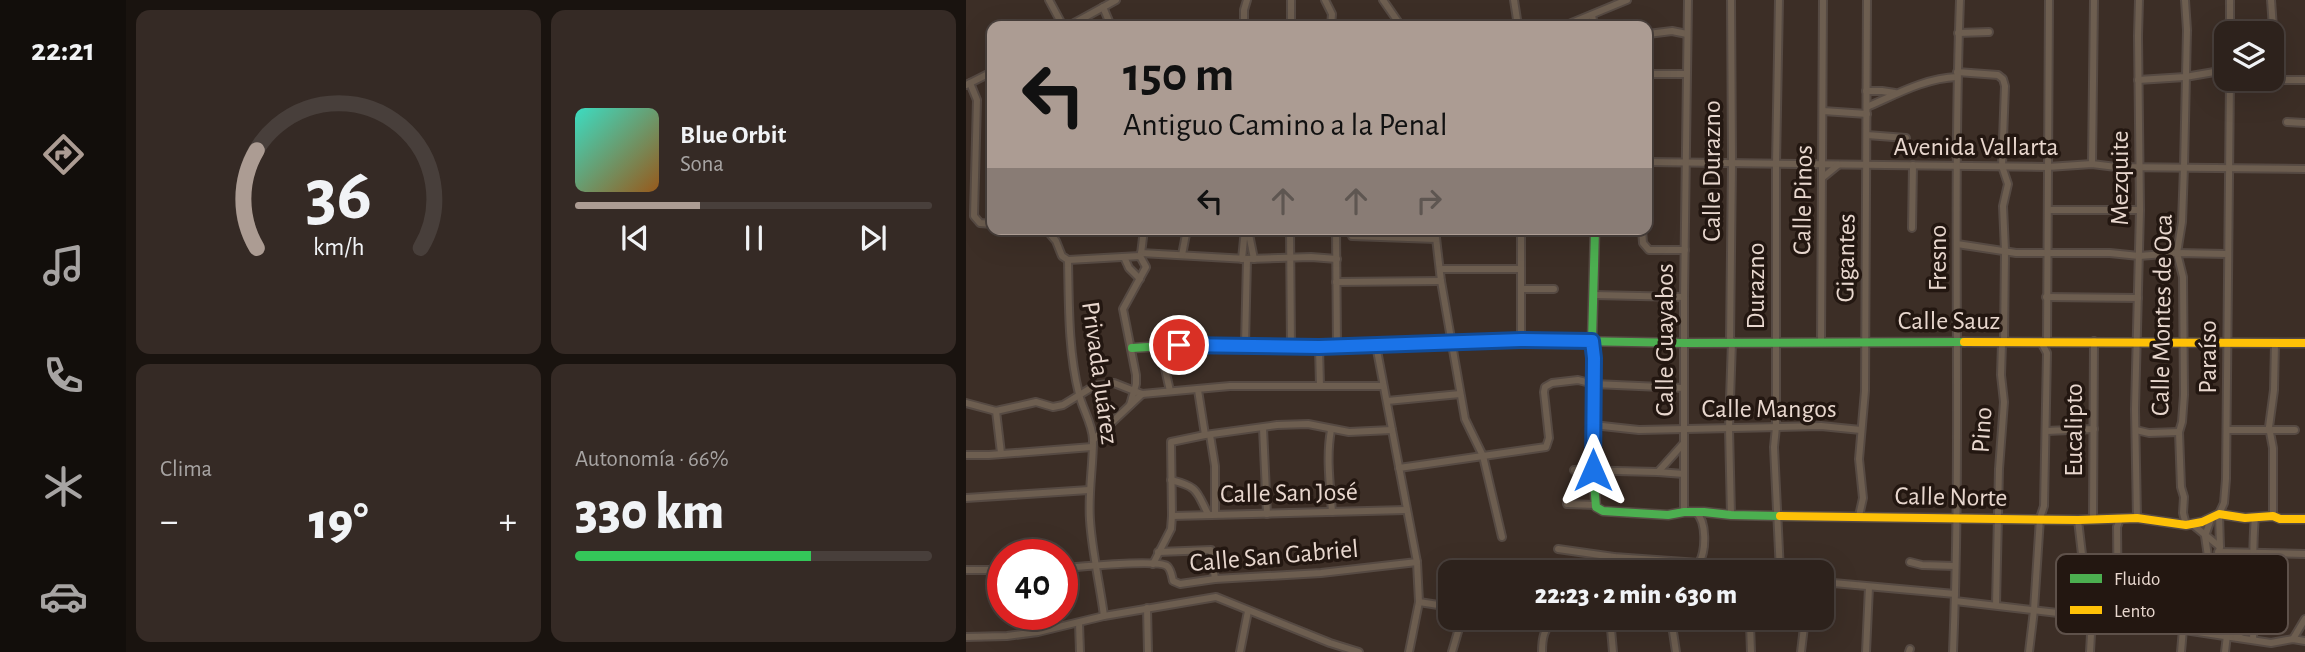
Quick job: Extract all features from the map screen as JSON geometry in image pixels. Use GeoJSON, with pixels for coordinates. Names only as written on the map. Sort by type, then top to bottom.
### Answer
{"type":"FeatureCollection","features":[{"type":"Feature","properties":{"kind":"street"},"geometry":{"type":"LineString","coordinates":[[1049,0],[1060,21]]}},
{"type":"Feature","properties":{"kind":"street"},"geometry":{"type":"LineString","coordinates":[[1078,21],[1116,0]]}},
{"type":"Feature","properties":{"kind":"street"},"geometry":{"type":"LineString","coordinates":[[1244,21],[1247,0]]}},
{"type":"Feature","properties":{"kind":"street"},"geometry":{"type":"LineString","coordinates":[[1291,0],[1291,21]]}},
{"type":"Feature","properties":{"kind":"street"},"geometry":{"type":"LineString","coordinates":[[1325,0],[1332,14],[1331,21]]}},
{"type":"Feature","properties":{"kind":"street"},"geometry":{"type":"LineString","coordinates":[[1382,0],[1397,21]]}},
{"type":"Feature","properties":{"kind":"street"},"geometry":{"type":"LineString","coordinates":[[1514,0],[1517,21]]}},
{"type":"Feature","properties":{"kind":"street"},"geometry":{"type":"LineString","coordinates":[[1577,21],[1627,0]]}},
{"type":"Feature","properties":{"kind":"street","name":"Calle Guayabos"},"geometry":{"type":"LineString","coordinates":[[1685,512],[1683,444],[1688,0]]}},
{"type":"Feature","properties":{"kind":"street","name":"Calle Durazno"},"geometry":{"type":"LineString","coordinates":[[1731,0],[1731,516]]}},
{"type":"Feature","properties":{"kind":"street","name":"Durazno"},"geometry":{"type":"LineString","coordinates":[[1779,0],[1774,447],[1779,560]]}},
{"type":"Feature","properties":{"kind":"street","name":"Calle Pinos"},"geometry":{"type":"LineString","coordinates":[[1821,342],[1823,0]]}},
{"type":"Feature","properties":{"kind":"street","name":"Gigantes"},"geometry":{"type":"LineString","coordinates":[[1859,516],[1863,498],[1859,459],[1865,391],[1867,0]]}},
{"type":"Feature","properties":{"kind":"street","name":"Fresno"},"geometry":{"type":"LineString","coordinates":[[1953,652],[1958,342],[1959,0]]}},
{"type":"Feature","properties":{"kind":"street"},"geometry":{"type":"LineString","coordinates":[[2029,652],[2035,610],[2040,518],[2044,506],[2049,0]]}},
{"type":"Feature","properties":{"kind":"street"},"geometry":{"type":"LineString","coordinates":[[2092,164],[2094,0]]}},
{"type":"Feature","properties":{"kind":"street","name":"Mezquite"},"geometry":{"type":"LineString","coordinates":[[2137,518],[2139,0]]}},
{"type":"Feature","properties":{"kind":"street","name":"Calle Montes de Oca"},"geometry":{"type":"LineString","coordinates":[[2185,0],[2187,30],[2184,167],[2182,222],[2177,253],[2183,277],[2183,410],[2179,432],[2181,487],[2184,497],[2183,513],[2189,525]]}},
{"type":"Feature","properties":{"kind":"street"},"geometry":{"type":"LineString","coordinates":[[2230,0],[2230,21]]}},
{"type":"Feature","properties":{"kind":"street"},"geometry":{"type":"LineString","coordinates":[[2272,0],[2273,21]]}},
{"type":"Feature","properties":{"kind":"street"},"geometry":{"type":"LineString","coordinates":[[1103,7],[1109,21]]}},
{"type":"Feature","properties":{"kind":"street"},"geometry":{"type":"LineString","coordinates":[[1592,15],[1593,21]]}},
{"type":"Feature","properties":{"kind":"street"},"geometry":{"type":"LineString","coordinates":[[1652,34],[1672,31],[1687,34]]}},
{"type":"Feature","properties":{"kind":"street"},"geometry":{"type":"LineString","coordinates":[[1958,33],[1989,32]]}},
{"type":"Feature","properties":{"kind":"street"},"geometry":{"type":"LineString","coordinates":[[2138,80],[2214,72]]}},
{"type":"Feature","properties":{"kind":"street"},"geometry":{"type":"LineString","coordinates":[[987,74],[968,84],[977,100],[974,216],[980,223],[987,224]]}},
{"type":"Feature","properties":{"kind":"street"},"geometry":{"type":"LineString","coordinates":[[1654,74],[1686,74]]}},
{"type":"Feature","properties":{"kind":"street"},"geometry":{"type":"LineString","coordinates":[[1823,110],[1867,111],[1895,93],[1957,75]]}},
{"type":"Feature","properties":{"kind":"street","name":"Pino"},"geometry":{"type":"LineString","coordinates":[[1957,75],[1998,75],[2005,86],[2002,166],[2008,184],[2003,206],[2005,251],[2001,375],[2004,394],[1999,469],[1996,605]]}},
{"type":"Feature","properties":{"kind":"street"},"geometry":{"type":"LineString","coordinates":[[2284,80],[2305,80]]}},
{"type":"Feature","properties":{"kind":"street"},"geometry":{"type":"LineString","coordinates":[[1866,91],[1895,93]]}},
{"type":"Feature","properties":{"kind":"street","name":"Paraíso"},"geometry":{"type":"LineString","coordinates":[[2218,554],[2215,516],[2225,496],[2227,430],[2230,91]]}},
{"type":"Feature","properties":{"kind":"street"},"geometry":{"type":"LineString","coordinates":[[2287,122],[2305,123]]}},
{"type":"Feature","properties":{"kind":"street"},"geometry":{"type":"LineString","coordinates":[[1867,135],[1906,138]]}},
{"type":"Feature","properties":{"kind":"street","name":"Avenida Vallarta"},"geometry":{"type":"LineString","coordinates":[[1652,162],[2048,167],[2092,164],[2305,169]]}},
{"type":"Feature","properties":{"kind":"street"},"geometry":{"type":"LineString","coordinates":[[1822,178],[1838,165]]}},
{"type":"Feature","properties":{"kind":"street"},"geometry":{"type":"LineString","coordinates":[[1912,228],[1913,165]]}},
{"type":"Feature","properties":{"kind":"street"},"geometry":{"type":"LineString","coordinates":[[2048,210],[2140,210]]}},
{"type":"Feature","properties":{"kind":"street"},"geometry":{"type":"LineString","coordinates":[[1051,235],[1060,252],[1068,260],[1154,254],[1247,259],[1337,259]]}},
{"type":"Feature","properties":{"kind":"street"},"geometry":{"type":"LineString","coordinates":[[1143,235],[1141,255],[1146,267]]}},
{"type":"Feature","properties":{"kind":"street"},"geometry":{"type":"LineString","coordinates":[[1182,255],[1186,235]]}},
{"type":"Feature","properties":{"kind":"street"},"geometry":{"type":"LineString","coordinates":[[1246,235],[1247,259]]}},
{"type":"Feature","properties":{"kind":"street"},"geometry":{"type":"LineString","coordinates":[[1245,345],[1246,235]]}},
{"type":"Feature","properties":{"kind":"street"},"geometry":{"type":"LineString","coordinates":[[1290,235],[1291,347]]}},
{"type":"Feature","properties":{"kind":"street"},"geometry":{"type":"LineString","coordinates":[[1336,235],[1337,346]]}},
{"type":"Feature","properties":{"kind":"street"},"geometry":{"type":"LineString","coordinates":[[1436,235],[1451,343],[1467,428],[1483,456],[1502,537]]}},
{"type":"Feature","properties":{"kind":"street"},"geometry":{"type":"LineString","coordinates":[[1521,235],[1521,340]]}},
{"type":"Feature","properties":{"kind":"street"},"geometry":{"type":"LineString","coordinates":[[1567,504],[1596,506],[1593,470],[1592,341],[1595,235]]}},
{"type":"Feature","properties":{"kind":"street"},"geometry":{"type":"LineString","coordinates":[[1642,235],[1643,243],[1649,250],[1685,250]]}},
{"type":"Feature","properties":{"kind":"street"},"geometry":{"type":"LineString","coordinates":[[1352,236],[1436,239]]}},
{"type":"Feature","properties":{"kind":"street"},"geometry":{"type":"LineString","coordinates":[[1957,244],[2016,253],[2110,253],[2139,256],[2177,253],[2227,254]]}},
{"type":"Feature","properties":{"kind":"street"},"geometry":{"type":"LineString","coordinates":[[1130,405],[1136,375],[1123,309],[1154,254]]}},
{"type":"Feature","properties":{"kind":"street"},"geometry":{"type":"LineString","coordinates":[[1124,257],[1129,268],[1140,279]]}},
{"type":"Feature","properties":{"kind":"street","name":"Privada Juárez"},"geometry":{"type":"LineString","coordinates":[[1068,260],[1070,339],[1079,396],[1092,444],[1094,462],[1089,490],[1090,523],[1104,616]]}},
{"type":"Feature","properties":{"kind":"street"},"geometry":{"type":"LineString","coordinates":[[1440,269],[1521,269]]}},
{"type":"Feature","properties":{"kind":"street"},"geometry":{"type":"LineString","coordinates":[[1336,282],[1441,281]]}},
{"type":"Feature","properties":{"kind":"street"},"geometry":{"type":"LineString","coordinates":[[1521,289],[1554,289]]}},
{"type":"Feature","properties":{"kind":"street"},"geometry":{"type":"LineString","coordinates":[[1594,295],[1684,297]]}},
{"type":"Feature","properties":{"kind":"street"},"geometry":{"type":"LineString","coordinates":[[2046,297],[2138,298]]}},
{"type":"Feature","properties":{"kind":"street","name":"Calle Sauz"},"geometry":{"type":"LineString","coordinates":[[1132,348],[1245,345],[1319,347],[1521,340],[1685,343],[2305,343]]}},
{"type":"Feature","properties":{"kind":"street","name":"Eucalipto"},"geometry":{"type":"LineString","coordinates":[[2092,520],[2094,341]]}},
{"type":"Feature","properties":{"kind":"street"},"geometry":{"type":"LineString","coordinates":[[2124,341],[2136,355]]}},
{"type":"Feature","properties":{"kind":"street"},"geometry":{"type":"LineString","coordinates":[[2273,516],[2273,448],[2269,431],[2275,343]]}},
{"type":"Feature","properties":{"kind":"street"},"geometry":{"type":"LineString","coordinates":[[1376,345],[1418,562],[1419,602],[1409,652]]}},
{"type":"Feature","properties":{"kind":"street"},"geometry":{"type":"LineString","coordinates":[[1160,346],[1170,391]]}},
{"type":"Feature","properties":{"kind":"street"},"geometry":{"type":"LineString","coordinates":[[1319,347],[1320,386]]}},
{"type":"Feature","properties":{"kind":"street"},"geometry":{"type":"LineString","coordinates":[[1399,468],[1546,447],[1549,438],[1545,387],[1552,383],[1584,380],[1594,384],[1684,388]]}},
{"type":"Feature","properties":{"kind":"street"},"geometry":{"type":"LineString","coordinates":[[966,402],[996,411],[1036,402],[1047,406],[1063,405],[1094,386],[1114,383],[1142,394],[1230,386],[1383,386]]}},
{"type":"Feature","properties":{"kind":"street"},"geometry":{"type":"LineString","coordinates":[[1198,390],[1215,467],[1212,514]]}},
{"type":"Feature","properties":{"kind":"street"},"geometry":{"type":"LineString","coordinates":[[966,455],[1092,444],[1142,394]]}},
{"type":"Feature","properties":{"kind":"street"},"geometry":{"type":"LineString","coordinates":[[1387,401],[1460,394]]}},
{"type":"Feature","properties":{"kind":"street"},"geometry":{"type":"LineString","coordinates":[[996,411],[1001,453]]}},
{"type":"Feature","properties":{"kind":"street"},"geometry":{"type":"LineString","coordinates":[[1153,564],[1168,538],[1172,516],[1171,442],[1208,435],[1308,424],[1349,432],[1392,430]]}},
{"type":"Feature","properties":{"kind":"street","name":"Calle Mangos"},"geometry":{"type":"LineString","coordinates":[[1593,425],[1639,430],[1821,426],[1861,430]]}},
{"type":"Feature","properties":{"kind":"street"},"geometry":{"type":"LineString","coordinates":[[1263,428],[1267,514]]}},
{"type":"Feature","properties":{"kind":"street"},"geometry":{"type":"LineString","coordinates":[[2046,431],[2094,429]]}},
{"type":"Feature","properties":{"kind":"street"},"geometry":{"type":"LineString","coordinates":[[1331,430],[1329,454],[1332,512]]}},
{"type":"Feature","properties":{"kind":"street"},"geometry":{"type":"LineString","coordinates":[[2136,430],[2150,433],[2179,432]]}},
{"type":"Feature","properties":{"kind":"street"},"geometry":{"type":"LineString","coordinates":[[2227,430],[2295,430]]}},
{"type":"Feature","properties":{"kind":"street"},"geometry":{"type":"LineString","coordinates":[[1658,472],[1683,444]]}},
{"type":"Feature","properties":{"kind":"street"},"geometry":{"type":"LineString","coordinates":[[1574,470],[1684,474]]}},
{"type":"Feature","properties":{"kind":"street"},"geometry":{"type":"LineString","coordinates":[[1171,480],[1195,488],[1212,514]]}},
{"type":"Feature","properties":{"kind":"street"},"geometry":{"type":"LineString","coordinates":[[966,498],[1089,490]]}},
{"type":"Feature","properties":{"kind":"street","name":"Calle Norte"},"geometry":{"type":"LineString","coordinates":[[1596,506],[1603,511],[1619,513],[1668,515],[1695,512],[1731,516],[2078,520],[2137,518],[2189,525],[2215,516],[2305,519]]}},
{"type":"Feature","properties":{"kind":"street","name":"Calle San José"},"geometry":{"type":"LineString","coordinates":[[1172,516],[1406,510]]}},
{"type":"Feature","properties":{"kind":"street"},"geometry":{"type":"LineString","coordinates":[[1695,512],[1702,517],[1703,551],[1700,560]]}},
{"type":"Feature","properties":{"kind":"street"},"geometry":{"type":"LineString","coordinates":[[1702,522],[1713,513]]}},
{"type":"Feature","properties":{"kind":"street"},"geometry":{"type":"LineString","coordinates":[[2208,554],[2205,536],[2215,516]]}},
{"type":"Feature","properties":{"kind":"street"},"geometry":{"type":"LineString","coordinates":[[2251,553],[2255,517]]}},
{"type":"Feature","properties":{"kind":"street"},"geometry":{"type":"LineString","coordinates":[[2117,554],[2117,527],[2120,519]]}},
{"type":"Feature","properties":{"kind":"street"},"geometry":{"type":"LineString","coordinates":[[2078,520],[2082,554]]}},
{"type":"Feature","properties":{"kind":"street"},"geometry":{"type":"LineString","coordinates":[[2189,525],[2219,550],[2305,554]]}},
{"type":"Feature","properties":{"kind":"street"},"geometry":{"type":"LineString","coordinates":[[1558,549],[1648,560]]}},
{"type":"Feature","properties":{"kind":"street"},"geometry":{"type":"LineString","coordinates":[[1158,552],[1211,550],[1215,579]]}},
{"type":"Feature","properties":{"kind":"street","name":"Calle San Gabriel"},"geometry":{"type":"LineString","coordinates":[[1078,567],[1166,565],[1170,568],[1176,584],[1321,573],[1418,562]]}},
{"type":"Feature","properties":{"kind":"street"},"geometry":{"type":"LineString","coordinates":[[1910,562],[1955,566]]}},
{"type":"Feature","properties":{"kind":"street"},"geometry":{"type":"LineString","coordinates":[[966,570],[987,570]]}},
{"type":"Feature","properties":{"kind":"street"},"geometry":{"type":"LineString","coordinates":[[1834,583],[1955,597],[2056,612]]}},
{"type":"Feature","properties":{"kind":"street"},"geometry":{"type":"LineString","coordinates":[[1866,652],[1869,587]]}},
{"type":"Feature","properties":{"kind":"street"},"geometry":{"type":"LineString","coordinates":[[966,637],[1007,636],[1216,597],[1359,652]]}},
{"type":"Feature","properties":{"kind":"street"},"geometry":{"type":"LineString","coordinates":[[1419,602],[1438,605]]}},
{"type":"Feature","properties":{"kind":"street"},"geometry":{"type":"LineString","coordinates":[[1147,608],[1148,652]]}},
{"type":"Feature","properties":{"kind":"street"},"geometry":{"type":"LineString","coordinates":[[1240,652],[1248,611]]}},
{"type":"Feature","properties":{"kind":"street"},"geometry":{"type":"LineString","coordinates":[[2293,639],[2305,618]]}},
{"type":"Feature","properties":{"kind":"street"},"geometry":{"type":"LineString","coordinates":[[1079,623],[1080,652]]}},
{"type":"Feature","properties":{"kind":"street"},"geometry":{"type":"LineString","coordinates":[[1452,652],[1458,630]]}},
{"type":"Feature","properties":{"kind":"street"},"geometry":{"type":"LineString","coordinates":[[1542,652],[1545,630]]}},
{"type":"Feature","properties":{"kind":"street"},"geometry":{"type":"LineString","coordinates":[[1611,630],[1613,652]]}},
{"type":"Feature","properties":{"kind":"street"},"geometry":{"type":"LineString","coordinates":[[1673,630],[1676,652]]}},
{"type":"Feature","properties":{"kind":"street"},"geometry":{"type":"LineString","coordinates":[[1750,630],[1751,652]]}},
{"type":"Feature","properties":{"kind":"street"},"geometry":{"type":"LineString","coordinates":[[1801,652],[1804,630]]}},
{"type":"Feature","properties":{"kind":"street"},"geometry":{"type":"LineString","coordinates":[[2090,652],[2091,634]]}},
{"type":"Feature","properties":{"kind":"street"},"geometry":{"type":"LineString","coordinates":[[2181,652],[2183,634]]}},
{"type":"Feature","properties":{"kind":"street"},"geometry":{"type":"LineString","coordinates":[[2216,634],[2271,643],[2293,639],[2305,641]]}},
{"type":"Feature","properties":{"kind":"street"},"geometry":{"type":"LineString","coordinates":[[2236,637],[2240,634]]}},
{"type":"Feature","properties":{"kind":"street"},"geometry":{"type":"LineString","coordinates":[[2253,634],[2253,639]]}},
{"type":"Feature","properties":{"kind":"street","name":"Paraíso"},"geometry":{"type":"LineString","coordinates":[[2223,635],[2225,652]]}},
{"type":"Feature","properties":{"kind":"street"},"geometry":{"type":"LineString","coordinates":[[1326,652],[1330,643]]}},
{"type":"Feature","properties":{"kind":"street"},"geometry":{"type":"LineString","coordinates":[[2270,652],[2271,643]]}},
{"type":"Feature","properties":{"kind":"traffic: fast"},"geometry":{"type":"LineString","coordinates":[[1595,235],[1592,341],[1593,470],[1596,507],[1603,511],[1668,515],[1704,512],[1780,516]]}},
{"type":"Feature","properties":{"kind":"traffic: fast"},"geometry":{"type":"LineString","coordinates":[[1132,348],[1197,344],[1319,347],[1521,340],[1685,343],[1964,342]]}},
{"type":"Feature","properties":{"kind":"traffic: slow"},"geometry":{"type":"LineString","coordinates":[[1964,342],[2305,343]]}},
{"type":"Feature","properties":{"kind":"traffic: slow"},"geometry":{"type":"LineString","coordinates":[[1780,516],[2078,520],[2137,518],[2186,525],[2202,522],[2219,514],[2245,518],[2273,516],[2280,519],[2305,519]]}},
{"type":"Feature","properties":{"kind":"route"},"geometry":{"type":"LineString","coordinates":[[1179,345],[1319,347],[1521,340],[1592,341],[1593,470]]}}]}
